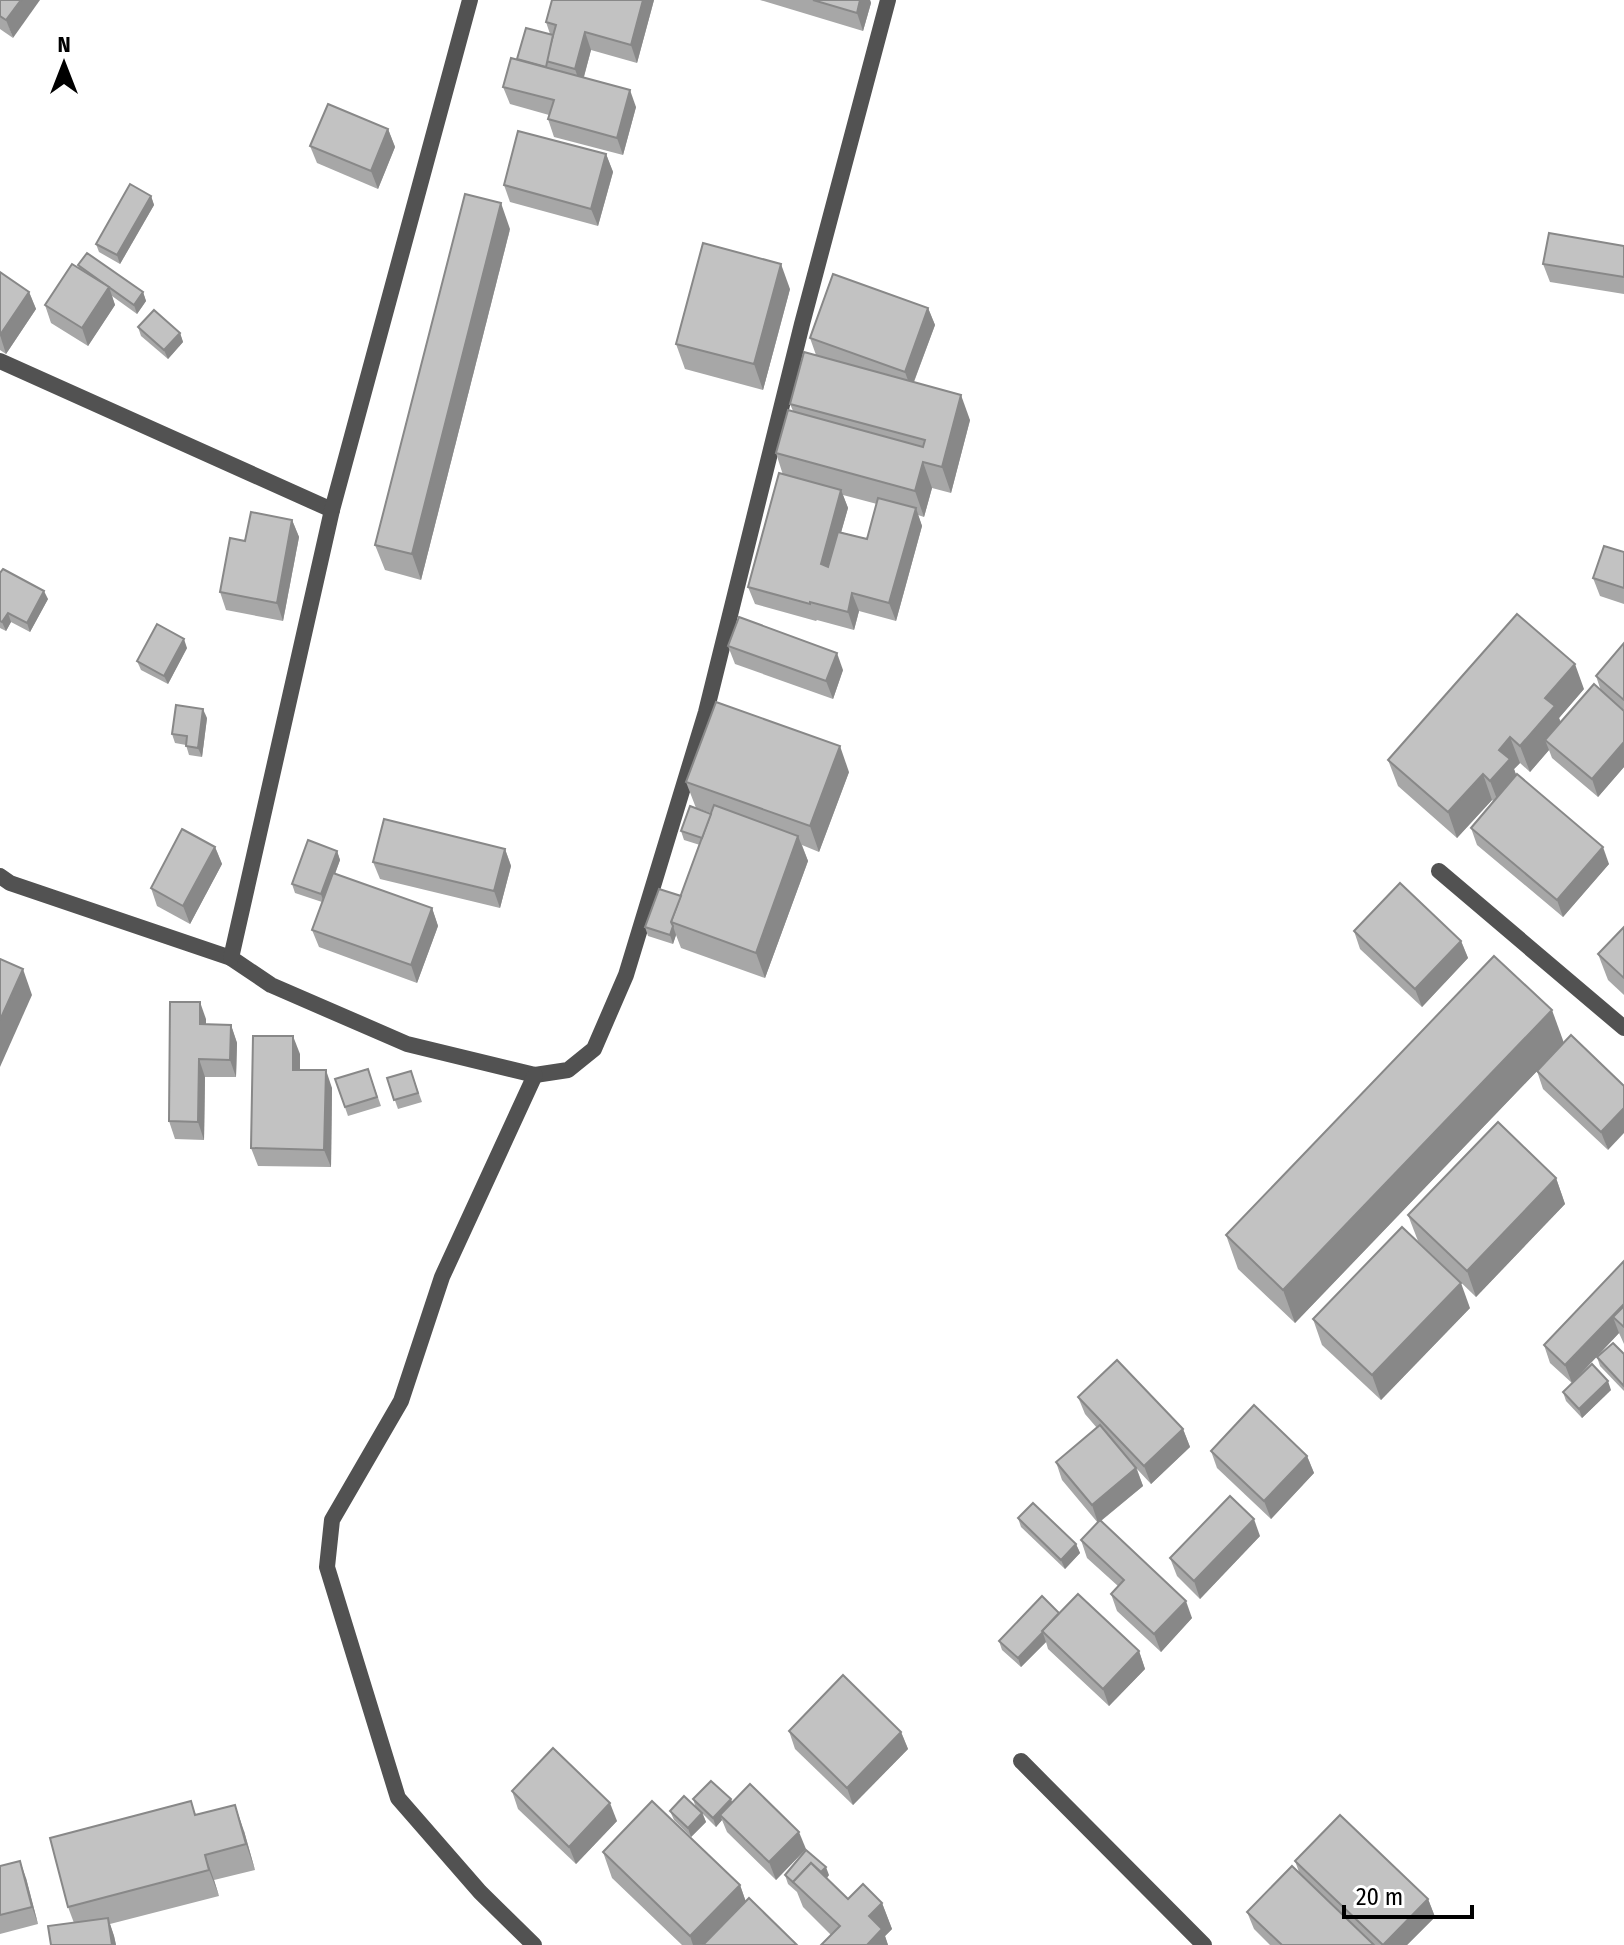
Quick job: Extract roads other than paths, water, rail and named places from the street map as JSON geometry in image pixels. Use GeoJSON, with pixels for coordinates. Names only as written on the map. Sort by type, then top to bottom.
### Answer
{"type":"FeatureCollection","features":[{"type":"Feature","properties":{"kind":"street"},"geometry":{"type":"LineString","coordinates":[[231,958],[332,510],[470,0]]}},
{"type":"Feature","properties":{"kind":"street"},"geometry":{"type":"LineString","coordinates":[[0,876],[10,883],[231,958],[271,985],[407,1044],[535,1075],[568,1070],[594,1049],[626,975],[706,712],[802,324],[888,0]]}},
{"type":"Feature","properties":{"kind":"street"},"geometry":{"type":"LineString","coordinates":[[0,361],[332,510]]}},
{"type":"Feature","properties":{"kind":"street"},"geometry":{"type":"LineString","coordinates":[[1439,871],[1624,1028]]}},
{"type":"Feature","properties":{"kind":"street"},"geometry":{"type":"LineString","coordinates":[[534,1945],[480,1892],[398,1798],[327,1567],[332,1520],[401,1401],[442,1277],[535,1075]]}},
{"type":"Feature","properties":{"kind":"street"},"geometry":{"type":"LineString","coordinates":[[1021,1761],[1204,1945]]}}]}
